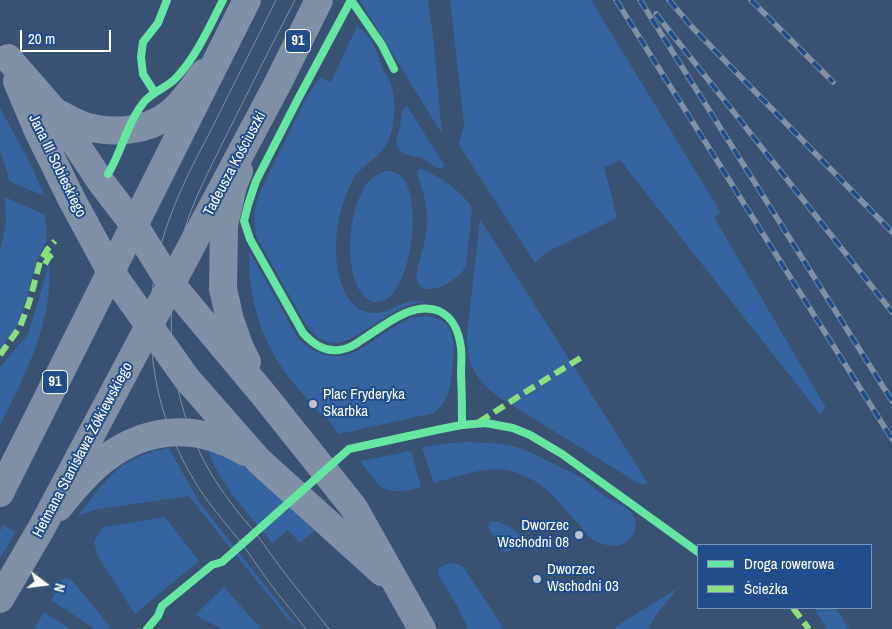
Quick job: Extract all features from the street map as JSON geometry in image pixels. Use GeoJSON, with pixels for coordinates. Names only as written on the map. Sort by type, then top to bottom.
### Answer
{"type":"FeatureCollection","features":[{"type":"Feature","properties":{"kind":"main road"},"geometry":{"type":"LineString","coordinates":[[111,272],[247,0]]}},
{"type":"Feature","properties":{"kind":"main road","name":"Tadeusza Kościuszki"},"geometry":{"type":"LineString","coordinates":[[149,326],[278,83],[319,0]]}},
{"type":"Feature","properties":{"kind":"main road","name":"91"},"geometry":{"type":"LineString","coordinates":[[0,493],[111,272]]}},
{"type":"Feature","properties":{"kind":"main road","name":"Hetmana Stanisława Żółkiewskiego"},"geometry":{"type":"LineString","coordinates":[[0,599],[41,528],[149,326]]}},
{"type":"Feature","properties":{"kind":"street","name":"Jana III Sobieskiego"},"geometry":{"type":"LineString","coordinates":[[4,52],[54,112],[101,182],[134,225],[171,284]]}},
{"type":"Feature","properties":{"kind":"street","name":"Jana III Sobieskiego"},"geometry":{"type":"LineString","coordinates":[[4,52],[38,131],[72,200],[111,272]]}},
{"type":"Feature","properties":{"kind":"street","name":"Jana III Sobieskiego"},"geometry":{"type":"LineString","coordinates":[[54,112],[88,127],[105,130],[129,130],[154,123],[168,116],[174,110],[221,53]]}},
{"type":"Feature","properties":{"kind":"street"},"geometry":{"type":"LineString","coordinates":[[254,128],[233,186],[224,225],[222,290],[240,348],[263,394]]}},
{"type":"Feature","properties":{"kind":"street"},"geometry":{"type":"LineString","coordinates":[[111,272],[187,379],[259,461],[398,587]]}},
{"type":"Feature","properties":{"kind":"street"},"geometry":{"type":"LineString","coordinates":[[171,284],[263,394],[354,508],[422,629]]}},
{"type":"Feature","properties":{"kind":"street"},"geometry":{"type":"LineString","coordinates":[[41,528],[81,481],[96,467],[118,450],[150,436],[182,432],[208,436],[232,445],[259,461]]}},
{"type":"Feature","properties":{"kind":"shaded area"},"geometry":{"type":"Polygon","coordinates":[[[428,0],[442,134],[360,1],[428,0]]]}},
{"type":"Feature","properties":{"kind":"shaded area"},"geometry":{"type":"Polygon","coordinates":[[[450,0],[591,0],[721,213],[714,217],[826,408],[820,414],[620,160],[604,167],[617,218],[547,252],[535,263],[459,145],[464,124],[450,0]]]}},
{"type":"Feature","properties":{"kind":"shaded area"},"geometry":{"type":"Polygon","coordinates":[[[357,26],[373,43],[382,67],[390,81],[394,96],[394,116],[387,144],[356,175],[344,199],[336,242],[339,276],[348,298],[355,306],[364,311],[380,313],[405,303],[431,300],[402,308],[353,337],[332,343],[319,338],[306,325],[257,238],[255,212],[262,188],[305,100],[320,77],[331,82],[357,26]]]}},
{"type":"Feature","properties":{"kind":"shaded area"},"geometry":{"type":"Polygon","coordinates":[[[407,106],[445,166],[442,168],[437,168],[425,159],[404,154],[398,149],[396,142],[402,113],[403,109],[407,106]]]}},
{"type":"Feature","properties":{"kind":"shaded area"},"geometry":{"type":"Polygon","coordinates":[[[0,108],[30,163],[45,196],[9,181],[0,152],[0,108]]]}},
{"type":"Feature","properties":{"kind":"shaded area"},"geometry":{"type":"Polygon","coordinates":[[[421,169],[435,175],[449,185],[463,196],[472,208],[465,268],[447,284],[430,289],[422,287],[417,280],[417,271],[427,226],[426,203],[417,173],[421,169]]]}},
{"type":"Feature","properties":{"kind":"shaded area"},"geometry":{"type":"Polygon","coordinates":[[[385,171],[397,173],[406,183],[411,201],[413,222],[406,268],[398,286],[388,299],[375,302],[365,297],[357,286],[350,255],[350,237],[357,202],[364,188],[372,178],[385,171]]]}},
{"type":"Feature","properties":{"kind":"shaded area"},"geometry":{"type":"Polygon","coordinates":[[[5,197],[45,215],[47,240],[37,260],[20,322],[0,349],[0,251],[6,223],[5,197]]]}},
{"type":"Feature","properties":{"kind":"shaded area"},"geometry":{"type":"Polygon","coordinates":[[[480,219],[644,477],[647,482],[645,485],[638,483],[497,396],[473,370],[468,354],[467,334],[480,219]]]}},
{"type":"Feature","properties":{"kind":"shaded area"},"geometry":{"type":"Polygon","coordinates":[[[249,251],[298,338],[318,352],[330,356],[342,356],[354,352],[401,323],[414,318],[427,316],[446,324],[453,338],[454,355],[449,390],[441,406],[434,413],[339,434],[287,375],[269,346],[257,316],[249,268],[249,251]]]}},
{"type":"Feature","properties":{"kind":"shaded area"},"geometry":{"type":"Polygon","coordinates":[[[49,261],[47,305],[43,326],[28,366],[0,425],[0,367],[28,334],[49,261]]]}},
{"type":"Feature","properties":{"kind":"shaded area"},"geometry":{"type":"Polygon","coordinates":[[[471,442],[516,447],[577,475],[630,512],[635,523],[633,534],[623,543],[613,546],[596,541],[587,535],[547,490],[529,478],[515,472],[495,469],[485,470],[434,483],[422,447],[471,442]]]}},
{"type":"Feature","properties":{"kind":"shaded area"},"geometry":{"type":"Polygon","coordinates":[[[169,448],[199,502],[297,626],[288,619],[189,496],[98,509],[79,515],[107,480],[126,463],[152,452],[169,448]]]}},
{"type":"Feature","properties":{"kind":"shaded area"},"geometry":{"type":"Polygon","coordinates":[[[207,450],[229,456],[249,470],[299,514],[314,531],[300,543],[288,530],[272,543],[231,493],[207,450]]]}},
{"type":"Feature","properties":{"kind":"shaded area"},"geometry":{"type":"Polygon","coordinates":[[[411,451],[421,487],[395,491],[385,489],[373,479],[360,461],[411,451]]]}},
{"type":"Feature","properties":{"kind":"shaded area"},"geometry":{"type":"Polygon","coordinates":[[[165,517],[199,561],[135,614],[97,555],[94,541],[103,527],[165,517]]]}},
{"type":"Feature","properties":{"kind":"shaded area"},"geometry":{"type":"Polygon","coordinates":[[[491,521],[510,527],[524,541],[505,553],[488,527],[491,521]]]}},
{"type":"Feature","properties":{"kind":"shaded area"},"geometry":{"type":"Polygon","coordinates":[[[3,525],[16,532],[0,558],[0,531],[3,525]]]}},
{"type":"Feature","properties":{"kind":"shaded area"},"geometry":{"type":"Polygon","coordinates":[[[452,563],[464,568],[504,629],[468,629],[458,607],[439,576],[438,570],[441,566],[452,563]]]}},
{"type":"Feature","properties":{"kind":"shaded area"},"geometry":{"type":"Polygon","coordinates":[[[64,578],[71,579],[112,629],[95,629],[51,600],[64,578]]]}},
{"type":"Feature","properties":{"kind":"shaded area"},"geometry":{"type":"Polygon","coordinates":[[[224,587],[261,629],[222,629],[195,615],[224,587]]]}},
{"type":"Feature","properties":{"kind":"shaded area"},"geometry":{"type":"Polygon","coordinates":[[[678,588],[656,615],[648,629],[616,629],[615,627],[678,588]]]}},
{"type":"Feature","properties":{"kind":"shaded area"},"geometry":{"type":"Polygon","coordinates":[[[815,609],[837,609],[849,629],[827,629],[815,609]]]}},
{"type":"Feature","properties":{"kind":"shaded area"},"geometry":{"type":"Polygon","coordinates":[[[44,612],[70,629],[34,629],[44,612]]]}},
{"type":"Feature","properties":{"kind":"tram line"},"geometry":{"type":"LineString","coordinates":[[276,0],[190,171],[171,215],[161,245],[155,274],[151,303],[151,333],[153,363],[158,392],[166,421],[177,449],[197,485],[306,629]]}},
{"type":"Feature","properties":{"kind":"tram line"},"geometry":{"type":"LineString","coordinates":[[295,0],[207,174],[187,223],[177,262],[173,290],[172,346],[181,401],[189,427],[207,467],[234,507],[329,629]]}},
{"type":"Feature","properties":{"kind":"railway"},"geometry":{"type":"LineString","coordinates":[[616,0],[892,439]]}},
{"type":"Feature","properties":{"kind":"railway"},"geometry":{"type":"LineString","coordinates":[[640,0],[892,401]]}},
{"type":"Feature","properties":{"kind":"railway"},"geometry":{"type":"LineString","coordinates":[[669,0],[692,27],[892,232]]}},
{"type":"Feature","properties":{"kind":"railway"},"geometry":{"type":"LineString","coordinates":[[751,0],[833,82]]}},
{"type":"Feature","properties":{"kind":"railway"},"geometry":{"type":"LineString","coordinates":[[656,14],[892,312]]}},
{"type":"Feature","properties":{"kind":"marked path"},"geometry":{"type":"LineString","coordinates":[[0,355],[20,327],[29,303],[40,262],[55,241]]}},
{"type":"Feature","properties":{"kind":"marked path"},"geometry":{"type":"LineString","coordinates":[[45,264],[55,252]]}},
{"type":"Feature","properties":{"kind":"marked path"},"geometry":{"type":"LineString","coordinates":[[479,422],[582,357]]}},
{"type":"Feature","properties":{"kind":"marked path"},"geometry":{"type":"LineString","coordinates":[[794,609],[809,629]]}},
{"type":"Feature","properties":{"kind":"cycle path"},"geometry":{"type":"LineString","coordinates":[[155,93],[143,74],[141,57],[143,42],[158,23],[167,0]]}},
{"type":"Feature","properties":{"kind":"cycle path"},"geometry":{"type":"LineString","coordinates":[[108,174],[138,110],[147,99],[175,79],[189,62],[202,42],[223,0]]}},
{"type":"Feature","properties":{"kind":"cycle path"},"geometry":{"type":"LineString","coordinates":[[351,0],[256,181],[244,221],[250,239],[303,333],[319,346],[328,350],[349,347],[399,316],[419,309],[439,311],[448,317],[457,331],[461,348],[462,425]]}},
{"type":"Feature","properties":{"kind":"cycle path"},"geometry":{"type":"LineString","coordinates":[[351,0],[382,45],[394,69]]}},
{"type":"Feature","properties":{"kind":"cycle path"},"geometry":{"type":"LineString","coordinates":[[147,629],[158,616],[162,606],[212,565],[222,562],[349,449],[462,425],[486,423],[513,428],[530,435],[562,454],[697,551]]}},
{"type":"Feature","properties":{"kind":"place","name":"Plac Fryderyka Skarbka"},"geometry":{"type":"Point","coordinates":[313,404]}},
{"type":"Feature","properties":{"kind":"place","name":"Dworzec Wschodni 08"},"geometry":{"type":"Point","coordinates":[579,535]}},
{"type":"Feature","properties":{"kind":"place","name":"Dworzec Wschodni 03"},"geometry":{"type":"Point","coordinates":[537,579]}}]}
